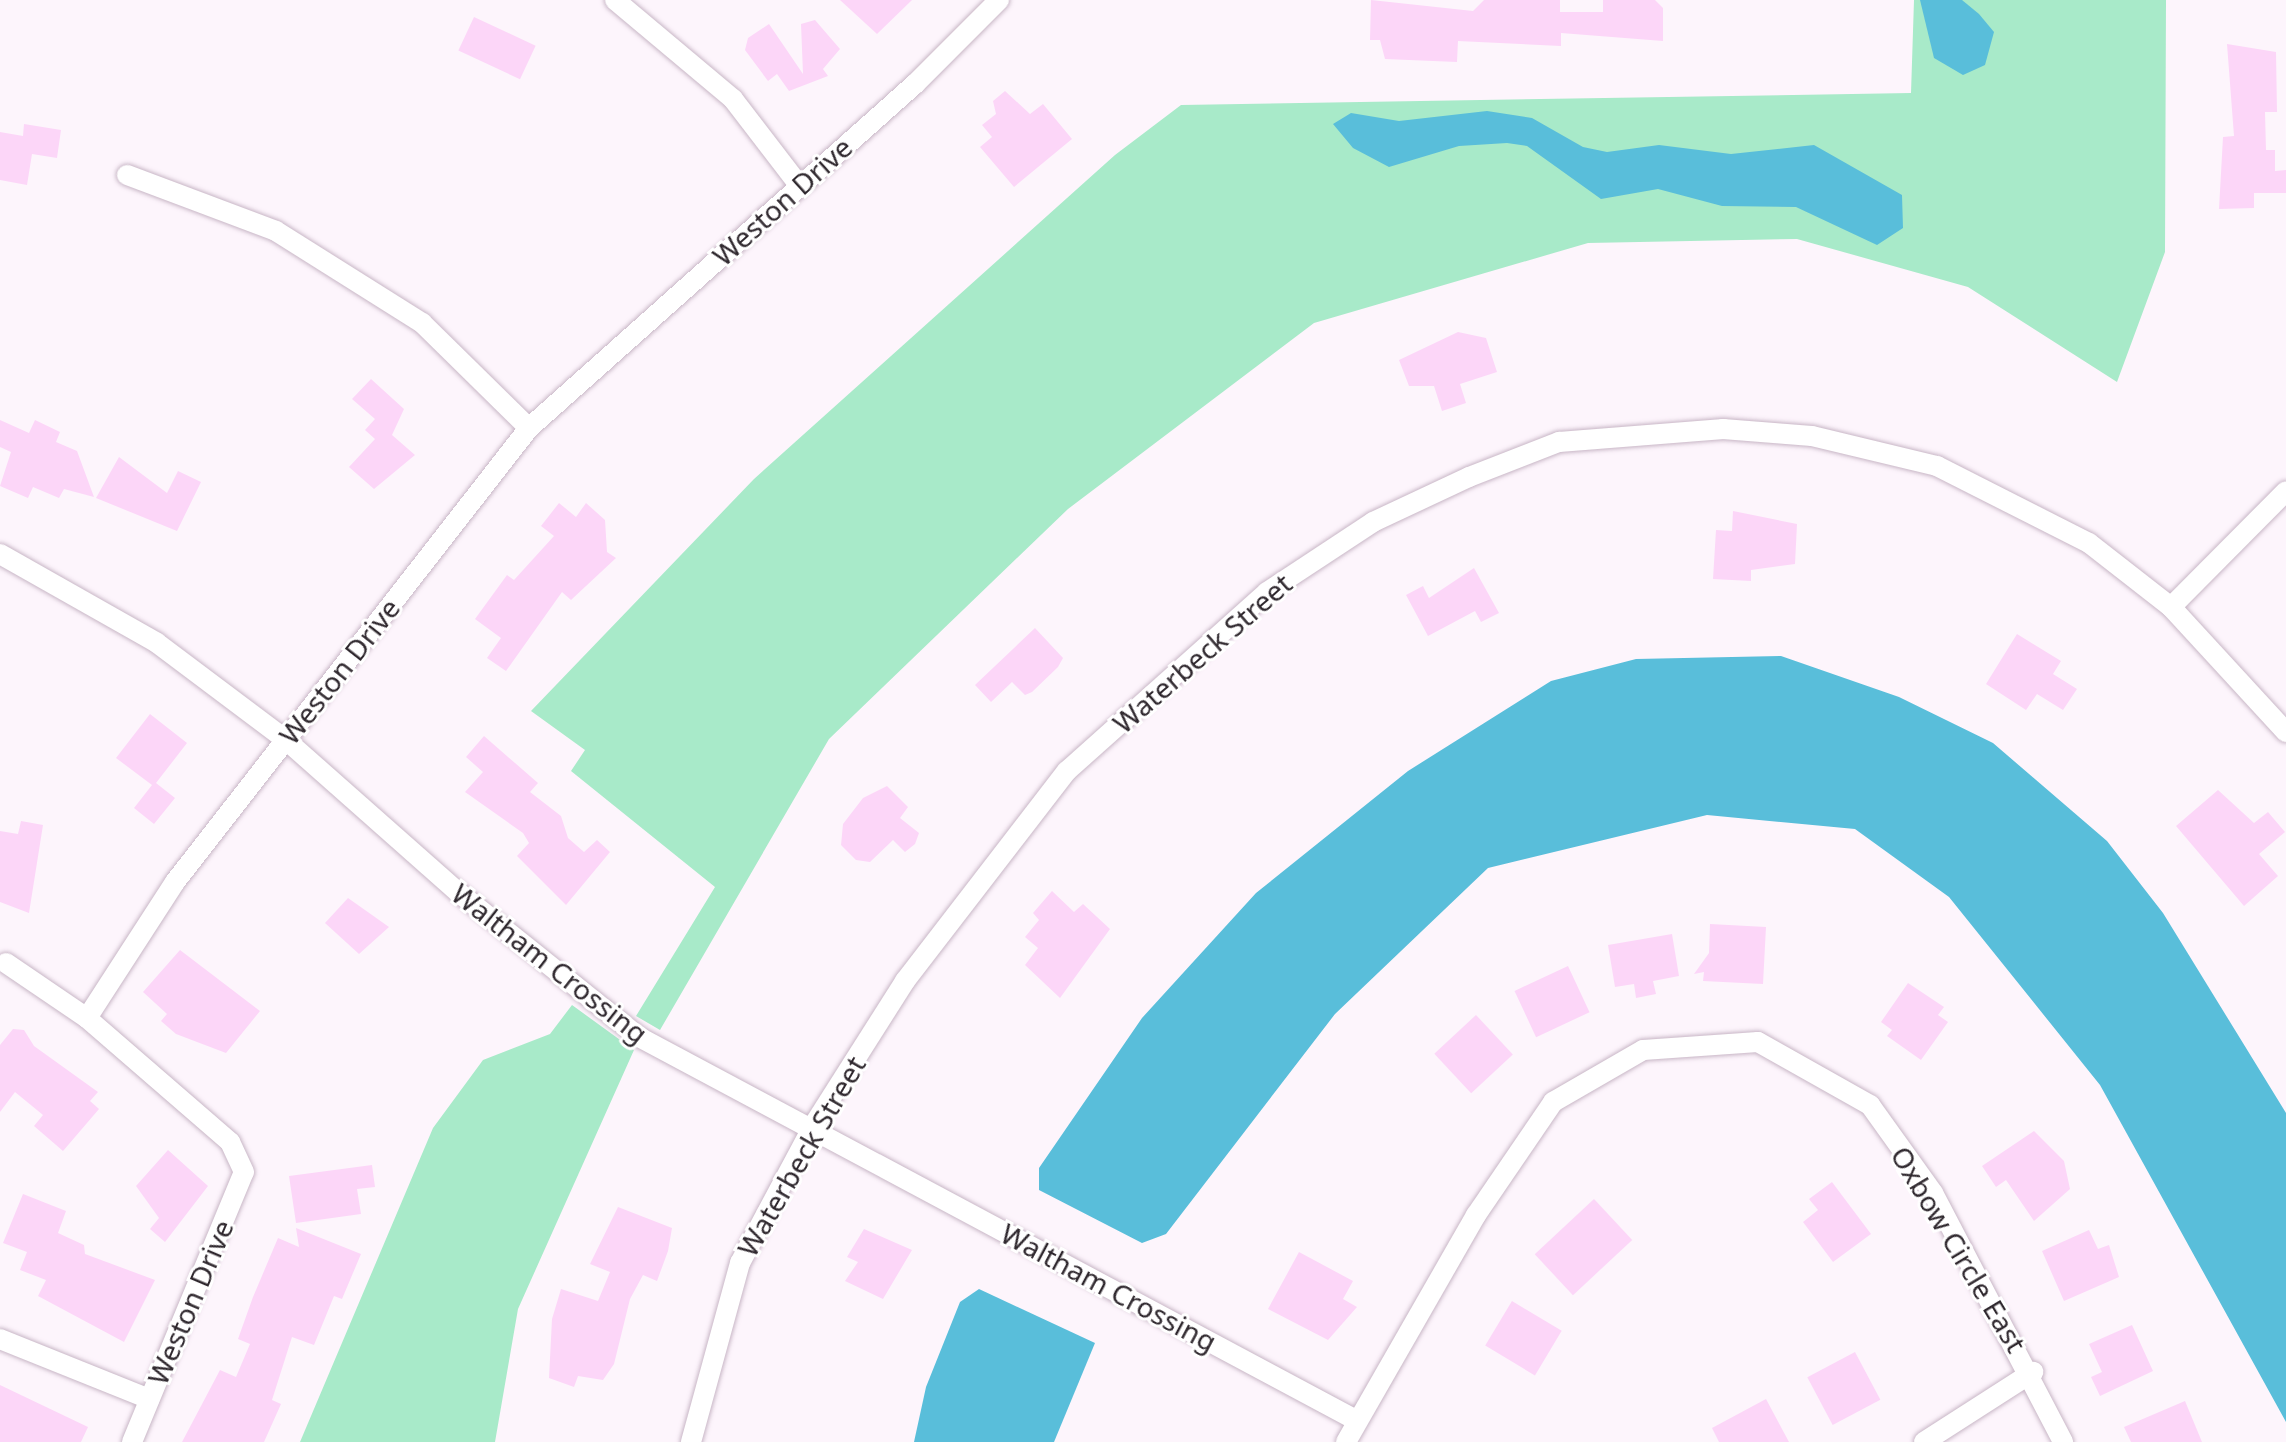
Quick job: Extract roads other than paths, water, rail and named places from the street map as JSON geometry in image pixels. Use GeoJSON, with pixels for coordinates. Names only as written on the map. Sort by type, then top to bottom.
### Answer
{"type":"FeatureCollection","features":[{"type":"Feature","properties":{"kind":"street"},"geometry":{"type":"LineString","coordinates":[[615,0],[733,99],[799,185]]}},
{"type":"Feature","properties":{"kind":"street","name":"Weston Drive"},"geometry":{"type":"LineString","coordinates":[[132,1442],[244,1172],[230,1142],[87,1018],[142,929],[529,428],[999,0]]}},
{"type":"Feature","properties":{"kind":"street"},"geometry":{"type":"LineString","coordinates":[[127,175],[276,231],[409,314],[529,428]]}},
{"type":"Feature","properties":{"kind":"street","name":"Waterbeck Street"},"geometry":{"type":"LineString","coordinates":[[691,1442],[740,1263],[813,1126],[905,981],[1067,771],[1267,592],[1373,522],[1559,442],[1723,429],[1812,436],[1937,466],[2089,543],[2171,607],[2286,732]]}},
{"type":"Feature","properties":{"kind":"street"},"geometry":{"type":"LineString","coordinates":[[2171,607],[2286,491]]}},
{"type":"Feature","properties":{"kind":"street","name":"Waltham Crossing"},"geometry":{"type":"LineString","coordinates":[[0,554],[157,643],[286,740],[458,892],[639,1037],[813,1126],[1356,1420]]}},
{"type":"Feature","properties":{"kind":"street"},"geometry":{"type":"LineString","coordinates":[[6,963],[87,1018]]}},
{"type":"Feature","properties":{"kind":"street","name":"Oxbow Circle East"},"geometry":{"type":"LineString","coordinates":[[1346,1442],[1476,1215],[1553,1102],[1643,1050],[1758,1042],[1870,1105],[1933,1193],[2033,1372],[2063,1442]]}},
{"type":"Feature","properties":{"kind":"street"},"geometry":{"type":"LineString","coordinates":[[0,1339],[149,1399]]}},
{"type":"Feature","properties":{"kind":"street"},"geometry":{"type":"LineString","coordinates":[[1924,1442],[2033,1372]]}},
{"type":"Feature","properties":{"kind":"water"},"geometry":{"type":"Polygon","coordinates":[[[1920,0],[1962,0],[1979,14],[1994,32],[1985,65],[1963,75],[1934,58],[1920,0]]]}},
{"type":"Feature","properties":{"kind":"water"},"geometry":{"type":"Polygon","coordinates":[[[1487,111],[1532,118],[1583,147],[1607,152],[1659,145],[1731,154],[1814,145],[1902,195],[1903,228],[1877,245],[1796,207],[1722,206],[1658,189],[1601,199],[1527,146],[1507,143],[1459,146],[1389,167],[1353,148],[1333,124],[1351,113],[1399,121],[1487,111]]]}},
{"type":"Feature","properties":{"kind":"water"},"geometry":{"type":"Polygon","coordinates":[[[1781,656],[1899,697],[1993,743],[2107,841],[2163,913],[2286,1113],[2286,1422],[2100,1085],[1949,897],[1855,829],[1707,815],[1488,868],[1335,1014],[1166,1234],[1142,1243],[1039,1190],[1039,1168],[1142,1018],[1256,893],[1408,771],[1551,681],[1636,659],[1781,656]]]}},
{"type":"Feature","properties":{"kind":"water"},"geometry":{"type":"Polygon","coordinates":[[[979,1289],[1095,1343],[1054,1442],[914,1442],[926,1387],[960,1302],[979,1289]]]}}]}
